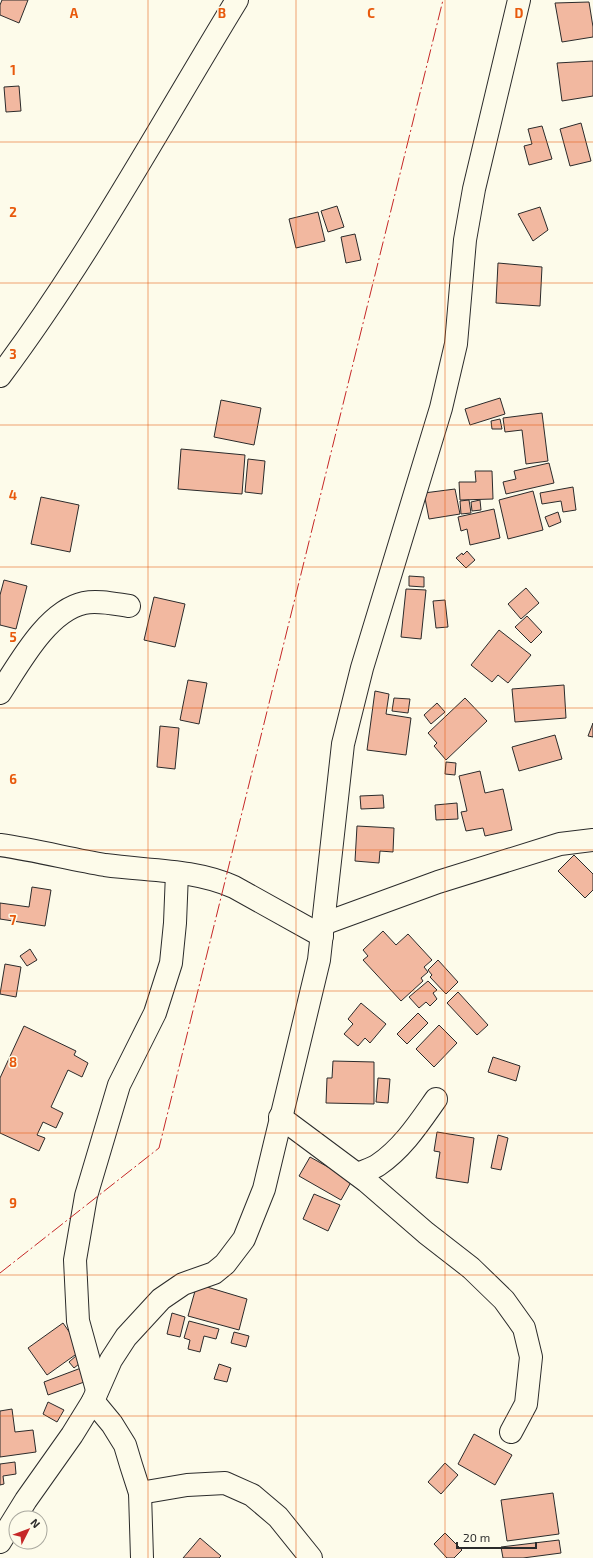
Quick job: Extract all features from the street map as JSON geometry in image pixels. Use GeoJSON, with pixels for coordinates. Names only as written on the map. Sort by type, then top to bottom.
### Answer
{"type":"FeatureCollection","features":[{"type":"Feature","properties":{"kind":"main road"},"geometry":{"type":"LineString","coordinates":[[0,376],[37,326],[89,246],[237,0]]}},
{"type":"Feature","properties":{"kind":"main road"},"geometry":{"type":"LineString","coordinates":[[0,1542],[26,1500],[72,1435],[95,1395],[111,1360],[126,1337],[161,1299],[183,1284],[214,1272],[225,1264],[244,1239],[264,1189],[280,1117],[319,960],[343,744],[362,668],[441,408],[456,344],[466,240],[474,189],[519,0]]}},
{"type":"Feature","properties":{"kind":"main road"},"geometry":{"type":"LineString","coordinates":[[0,693],[30,648],[53,620],[71,607],[84,603],[97,602],[129,606]]}},
{"type":"Feature","properties":{"kind":"main road"},"geometry":{"type":"LineString","coordinates":[[0,845],[35,850],[104,864],[202,876],[219,880],[322,930],[438,882],[560,844],[593,840]]}},
{"type":"Feature","properties":{"kind":"main road"},"geometry":{"type":"LineString","coordinates":[[142,1558],[140,1493],[125,1445],[95,1395],[78,1321],[75,1260],[86,1196],[119,1085],[155,1014],[171,963],[175,923],[177,873]]}},
{"type":"Feature","properties":{"kind":"main road"},"geometry":{"type":"LineString","coordinates":[[358,1174],[377,1165],[404,1141],[417,1127],[436,1099]]}},
{"type":"Feature","properties":{"kind":"main road"},"geometry":{"type":"LineString","coordinates":[[280,1117],[358,1174],[426,1233],[472,1268],[504,1300],[524,1328],[531,1357],[526,1404],[511,1432]]}},
{"type":"Feature","properties":{"kind":"main road"},"geometry":{"type":"LineString","coordinates":[[140,1493],[187,1485],[225,1483],[252,1495],[278,1517],[311,1558]]}},
{"type":"Feature","properties":{"kind":"building"},"geometry":{"type":"Polygon","coordinates":[[[2,0],[28,0],[19,23],[0,15],[0,5],[2,0]]]}},
{"type":"Feature","properties":{"kind":"building"},"geometry":{"type":"Polygon","coordinates":[[[589,2],[593,37],[562,42],[555,3],[589,2]]]}},
{"type":"Feature","properties":{"kind":"building"},"geometry":{"type":"Polygon","coordinates":[[[593,61],[593,96],[562,101],[557,63],[593,61]]]}},
{"type":"Feature","properties":{"kind":"building"},"geometry":{"type":"Polygon","coordinates":[[[19,86],[21,111],[6,112],[4,87],[19,86]]]}},
{"type":"Feature","properties":{"kind":"building"},"geometry":{"type":"Polygon","coordinates":[[[581,123],[591,161],[570,166],[560,129],[581,123]]]}},
{"type":"Feature","properties":{"kind":"building"},"geometry":{"type":"Polygon","coordinates":[[[542,126],[552,159],[529,165],[524,146],[532,144],[528,129],[542,126]]]}},
{"type":"Feature","properties":{"kind":"building"},"geometry":{"type":"Polygon","coordinates":[[[337,206],[344,227],[328,232],[321,211],[337,206]]]}},
{"type":"Feature","properties":{"kind":"building"},"geometry":{"type":"Polygon","coordinates":[[[540,207],[548,230],[533,241],[518,214],[540,207]]]}},
{"type":"Feature","properties":{"kind":"building"},"geometry":{"type":"Polygon","coordinates":[[[318,212],[325,241],[296,248],[289,219],[318,212]]]}},
{"type":"Feature","properties":{"kind":"building"},"geometry":{"type":"Polygon","coordinates":[[[355,234],[361,260],[346,263],[341,237],[355,234]]]}},
{"type":"Feature","properties":{"kind":"building"},"geometry":{"type":"Polygon","coordinates":[[[498,263],[542,267],[540,306],[496,303],[498,263]]]}},
{"type":"Feature","properties":{"kind":"building"},"geometry":{"type":"Polygon","coordinates":[[[500,398],[505,414],[470,425],[465,409],[500,398]]]}},
{"type":"Feature","properties":{"kind":"building"},"geometry":{"type":"Polygon","coordinates":[[[221,400],[261,408],[254,445],[214,437],[221,400]]]}},
{"type":"Feature","properties":{"kind":"building"},"geometry":{"type":"Polygon","coordinates":[[[542,413],[548,461],[526,464],[522,430],[505,432],[503,418],[542,413]]]}},
{"type":"Feature","properties":{"kind":"building"},"geometry":{"type":"Polygon","coordinates":[[[500,419],[502,429],[492,429],[491,421],[500,419]]]}},
{"type":"Feature","properties":{"kind":"building"},"geometry":{"type":"Polygon","coordinates":[[[181,449],[245,455],[242,494],[178,489],[181,449]]]}},
{"type":"Feature","properties":{"kind":"building"},"geometry":{"type":"Polygon","coordinates":[[[248,459],[265,461],[262,494],[245,492],[248,459]]]}},
{"type":"Feature","properties":{"kind":"building"},"geometry":{"type":"Polygon","coordinates":[[[549,463],[554,483],[506,494],[503,482],[516,479],[514,471],[549,463]]]}},
{"type":"Feature","properties":{"kind":"building"},"geometry":{"type":"Polygon","coordinates":[[[475,471],[492,471],[493,499],[460,500],[459,482],[476,482],[475,471]]]}},
{"type":"Feature","properties":{"kind":"building"},"geometry":{"type":"Polygon","coordinates":[[[573,487],[576,510],[563,512],[561,501],[542,504],[540,493],[573,487]]]}},
{"type":"Feature","properties":{"kind":"building"},"geometry":{"type":"Polygon","coordinates":[[[455,489],[460,514],[429,519],[424,493],[455,489]]]}},
{"type":"Feature","properties":{"kind":"building"},"geometry":{"type":"Polygon","coordinates":[[[533,491],[543,530],[508,539],[499,500],[533,491]]]}},
{"type":"Feature","properties":{"kind":"building"},"geometry":{"type":"Polygon","coordinates":[[[41,497],[79,505],[70,552],[31,544],[41,497]]]}},
{"type":"Feature","properties":{"kind":"building"},"geometry":{"type":"Polygon","coordinates":[[[469,500],[471,513],[461,514],[460,501],[469,500]]]}},
{"type":"Feature","properties":{"kind":"building"},"geometry":{"type":"Polygon","coordinates":[[[480,500],[481,510],[472,511],[471,502],[480,500]]]}},
{"type":"Feature","properties":{"kind":"building"},"geometry":{"type":"Polygon","coordinates":[[[494,509],[500,538],[470,545],[467,529],[461,531],[458,517],[494,509]]]}},
{"type":"Feature","properties":{"kind":"building"},"geometry":{"type":"Polygon","coordinates":[[[558,512],[561,522],[549,527],[545,517],[558,512]]]}},
{"type":"Feature","properties":{"kind":"building"},"geometry":{"type":"Polygon","coordinates":[[[467,551],[475,560],[466,568],[456,558],[462,553],[463,555],[467,551]]]}},
{"type":"Feature","properties":{"kind":"building"},"geometry":{"type":"Polygon","coordinates":[[[409,576],[424,577],[424,587],[409,586],[409,576]]]}},
{"type":"Feature","properties":{"kind":"building"},"geometry":{"type":"Polygon","coordinates":[[[4,580],[27,586],[16,629],[0,625],[0,595],[4,580]]]}},
{"type":"Feature","properties":{"kind":"building"},"geometry":{"type":"Polygon","coordinates":[[[526,588],[539,603],[521,619],[508,604],[526,588]]]}},
{"type":"Feature","properties":{"kind":"building"},"geometry":{"type":"Polygon","coordinates":[[[406,589],[426,590],[421,639],[401,637],[406,589]]]}},
{"type":"Feature","properties":{"kind":"building"},"geometry":{"type":"Polygon","coordinates":[[[154,597],[185,604],[175,647],[144,640],[154,597]]]}},
{"type":"Feature","properties":{"kind":"building"},"geometry":{"type":"Polygon","coordinates":[[[445,600],[448,627],[436,628],[433,601],[445,600]]]}},
{"type":"Feature","properties":{"kind":"building"},"geometry":{"type":"Polygon","coordinates":[[[527,616],[542,632],[531,643],[515,627],[527,616]]]}},
{"type":"Feature","properties":{"kind":"building"},"geometry":{"type":"Polygon","coordinates":[[[499,630],[531,655],[508,683],[498,675],[492,682],[471,665],[499,630]]]}},
{"type":"Feature","properties":{"kind":"building"},"geometry":{"type":"Polygon","coordinates":[[[188,680],[207,683],[199,724],[180,720],[188,680]]]}},
{"type":"Feature","properties":{"kind":"building"},"geometry":{"type":"Polygon","coordinates":[[[564,685],[566,718],[515,722],[512,689],[564,685]]]}},
{"type":"Feature","properties":{"kind":"building"},"geometry":{"type":"Polygon","coordinates":[[[375,691],[389,694],[386,714],[411,718],[406,755],[367,750],[375,691]]]}},
{"type":"Feature","properties":{"kind":"building"},"geometry":{"type":"Polygon","coordinates":[[[394,698],[410,699],[408,713],[392,711],[394,698]]]}},
{"type":"Feature","properties":{"kind":"building"},"geometry":{"type":"Polygon","coordinates":[[[465,698],[487,721],[446,760],[434,746],[437,743],[428,733],[465,698]]]}},
{"type":"Feature","properties":{"kind":"building"},"geometry":{"type":"Polygon","coordinates":[[[437,703],[445,712],[431,724],[424,715],[437,703]]]}},
{"type":"Feature","properties":{"kind":"building"},"geometry":{"type":"Polygon","coordinates":[[[593,723],[593,737],[588,736],[593,723]]]}},
{"type":"Feature","properties":{"kind":"building"},"geometry":{"type":"Polygon","coordinates":[[[160,726],[179,728],[175,769],[157,767],[160,726]]]}},
{"type":"Feature","properties":{"kind":"building"},"geometry":{"type":"Polygon","coordinates":[[[555,735],[562,759],[519,771],[512,747],[555,735]]]}},
{"type":"Feature","properties":{"kind":"building"},"geometry":{"type":"Polygon","coordinates":[[[446,762],[456,763],[455,775],[445,774],[446,762]]]}},
{"type":"Feature","properties":{"kind":"building"},"geometry":{"type":"Polygon","coordinates":[[[480,771],[485,793],[503,789],[512,830],[485,836],[483,828],[466,831],[461,812],[467,811],[459,776],[480,771]]]}},
{"type":"Feature","properties":{"kind":"building"},"geometry":{"type":"Polygon","coordinates":[[[383,795],[384,808],[361,809],[360,796],[383,795]]]}},
{"type":"Feature","properties":{"kind":"building"},"geometry":{"type":"Polygon","coordinates":[[[457,803],[458,819],[436,820],[435,805],[457,803]]]}},
{"type":"Feature","properties":{"kind":"building"},"geometry":{"type":"Polygon","coordinates":[[[357,826],[394,828],[393,852],[380,851],[379,863],[355,861],[357,826]]]}},
{"type":"Feature","properties":{"kind":"building"},"geometry":{"type":"Polygon","coordinates":[[[574,855],[593,874],[593,890],[585,898],[558,871],[574,855]]]}},
{"type":"Feature","properties":{"kind":"building"},"geometry":{"type":"Polygon","coordinates":[[[32,887],[51,890],[45,926],[0,919],[0,903],[29,907],[32,887]]]}},
{"type":"Feature","properties":{"kind":"building"},"geometry":{"type":"Polygon","coordinates":[[[383,931],[396,945],[408,934],[432,960],[424,967],[428,972],[421,978],[423,981],[401,1001],[363,960],[368,956],[363,950],[383,931]]]}},
{"type":"Feature","properties":{"kind":"building"},"geometry":{"type":"Polygon","coordinates":[[[30,949],[37,960],[27,966],[20,956],[30,949]]]}},
{"type":"Feature","properties":{"kind":"building"},"geometry":{"type":"Polygon","coordinates":[[[438,960],[458,982],[446,994],[430,977],[432,975],[428,970],[438,960]]]}},
{"type":"Feature","properties":{"kind":"building"},"geometry":{"type":"Polygon","coordinates":[[[5,964],[21,967],[16,997],[0,994],[5,964]]]}},
{"type":"Feature","properties":{"kind":"building"},"geometry":{"type":"Polygon","coordinates":[[[428,981],[437,990],[433,993],[437,999],[430,1006],[426,1002],[419,1008],[409,997],[428,981]]]}},
{"type":"Feature","properties":{"kind":"building"},"geometry":{"type":"Polygon","coordinates":[[[458,992],[488,1025],[477,1035],[447,1003],[458,992]]]}},
{"type":"Feature","properties":{"kind":"building"},"geometry":{"type":"Polygon","coordinates":[[[361,1003],[386,1024],[370,1043],[365,1038],[358,1046],[344,1034],[353,1024],[348,1019],[361,1003]]]}},
{"type":"Feature","properties":{"kind":"building"},"geometry":{"type":"Polygon","coordinates":[[[418,1013],[428,1023],[407,1044],[397,1034],[418,1013]]]}},
{"type":"Feature","properties":{"kind":"building"},"geometry":{"type":"Polygon","coordinates":[[[439,1025],[457,1043],[434,1067],[416,1049],[439,1025]]]}},
{"type":"Feature","properties":{"kind":"building"},"geometry":{"type":"Polygon","coordinates":[[[24,1026],[76,1051],[74,1055],[88,1063],[82,1077],[68,1070],[51,1107],[63,1113],[56,1128],[43,1122],[37,1135],[45,1138],[39,1151],[0,1133],[0,1078],[24,1026]]]}},
{"type":"Feature","properties":{"kind":"building"},"geometry":{"type":"Polygon","coordinates":[[[493,1057],[520,1066],[516,1081],[488,1072],[493,1057]]]}},
{"type":"Feature","properties":{"kind":"building"},"geometry":{"type":"Polygon","coordinates":[[[333,1061],[374,1062],[374,1104],[326,1103],[327,1078],[332,1078],[333,1061]]]}},
{"type":"Feature","properties":{"kind":"building"},"geometry":{"type":"Polygon","coordinates":[[[378,1078],[390,1079],[388,1103],[376,1102],[378,1078]]]}},
{"type":"Feature","properties":{"kind":"building"},"geometry":{"type":"Polygon","coordinates":[[[437,1132],[474,1138],[468,1183],[436,1178],[440,1152],[434,1151],[437,1132]]]}},
{"type":"Feature","properties":{"kind":"building"},"geometry":{"type":"Polygon","coordinates":[[[498,1135],[508,1138],[501,1170],[491,1168],[498,1135]]]}},
{"type":"Feature","properties":{"kind":"building"},"geometry":{"type":"Polygon","coordinates":[[[310,1157],[328,1167],[331,1161],[355,1175],[341,1200],[299,1176],[310,1157]]]}},
{"type":"Feature","properties":{"kind":"building"},"geometry":{"type":"Polygon","coordinates":[[[314,1194],[340,1205],[328,1231],[303,1219],[314,1194]]]}},
{"type":"Feature","properties":{"kind":"building"},"geometry":{"type":"Polygon","coordinates":[[[197,1284],[247,1299],[239,1330],[188,1316],[197,1284]]]}},
{"type":"Feature","properties":{"kind":"building"},"geometry":{"type":"Polygon","coordinates":[[[172,1313],[185,1317],[180,1337],[167,1334],[172,1313]]]}},
{"type":"Feature","properties":{"kind":"building"},"geometry":{"type":"Polygon","coordinates":[[[189,1321],[219,1329],[216,1339],[204,1336],[200,1352],[188,1349],[190,1340],[184,1338],[189,1321]]]}},
{"type":"Feature","properties":{"kind":"building"},"geometry":{"type":"Polygon","coordinates":[[[63,1323],[82,1350],[47,1375],[28,1348],[63,1323]]]}},
{"type":"Feature","properties":{"kind":"building"},"geometry":{"type":"Polygon","coordinates":[[[234,1332],[249,1336],[246,1347],[231,1343],[234,1332]]]}},
{"type":"Feature","properties":{"kind":"building"},"geometry":{"type":"Polygon","coordinates":[[[77,1355],[79,1364],[74,1368],[69,1362],[77,1355]]]}},
{"type":"Feature","properties":{"kind":"building"},"geometry":{"type":"Polygon","coordinates":[[[219,1364],[231,1368],[227,1382],[214,1379],[219,1364]]]}},
{"type":"Feature","properties":{"kind":"building"},"geometry":{"type":"Polygon","coordinates":[[[81,1368],[87,1381],[48,1395],[44,1382],[81,1368]]]}},
{"type":"Feature","properties":{"kind":"building"},"geometry":{"type":"Polygon","coordinates":[[[48,1402],[64,1410],[57,1422],[43,1414],[48,1402]]]}},
{"type":"Feature","properties":{"kind":"building"},"geometry":{"type":"Polygon","coordinates":[[[12,1409],[15,1432],[33,1430],[36,1452],[0,1457],[0,1411],[12,1409]]]}},
{"type":"Feature","properties":{"kind":"building"},"geometry":{"type":"Polygon","coordinates":[[[474,1434],[512,1455],[495,1485],[458,1464],[474,1434]]]}},
{"type":"Feature","properties":{"kind":"building"},"geometry":{"type":"Polygon","coordinates":[[[15,1462],[16,1474],[3,1476],[4,1484],[0,1485],[0,1464],[15,1462]]]}},
{"type":"Feature","properties":{"kind":"building"},"geometry":{"type":"Polygon","coordinates":[[[445,1463],[458,1475],[441,1494],[428,1482],[445,1463]]]}},
{"type":"Feature","properties":{"kind":"building"},"geometry":{"type":"Polygon","coordinates":[[[553,1493],[559,1534],[507,1541],[501,1500],[553,1493]]]}},
{"type":"Feature","properties":{"kind":"building"},"geometry":{"type":"Polygon","coordinates":[[[445,1533],[462,1550],[454,1558],[447,1558],[434,1544],[445,1533]]]}},
{"type":"Feature","properties":{"kind":"building"},"geometry":{"type":"Polygon","coordinates":[[[200,1538],[221,1556],[219,1558],[183,1558],[200,1538]]]}},
{"type":"Feature","properties":{"kind":"building"},"geometry":{"type":"Polygon","coordinates":[[[559,1540],[561,1553],[523,1558],[503,1558],[501,1547],[559,1540]]]}},
{"type":"Feature","properties":{"kind":"power"},"geometry":{"type":"LineString","coordinates":[[0,1273],[159,1148],[443,0]]}}]}
